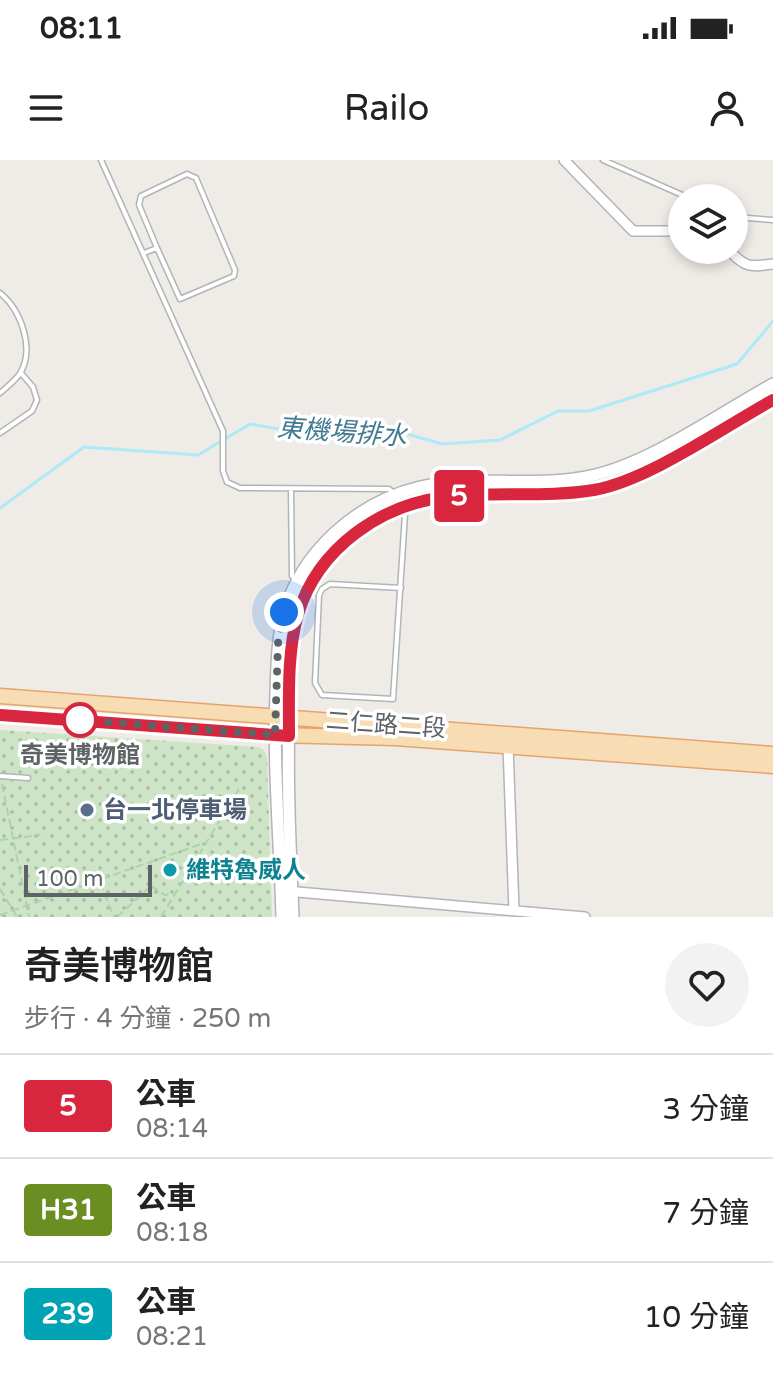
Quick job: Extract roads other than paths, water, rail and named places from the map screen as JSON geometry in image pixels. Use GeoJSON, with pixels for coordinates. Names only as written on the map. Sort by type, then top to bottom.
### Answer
{"type":"FeatureCollection","features":[{"type":"Feature","properties":{"kind":"main road","name":"二仁路二段"},"geometry":{"type":"LineString","coordinates":[[0,696],[773,754]]}},
{"type":"Feature","properties":{"kind":"main road","name":"二仁路二段"},"geometry":{"type":"LineString","coordinates":[[0,715],[282,735],[395,738],[773,766]]}},
{"type":"Feature","properties":{"kind":"street"},"geometry":{"type":"LineString","coordinates":[[564,160],[633,231],[668,231]]}},
{"type":"Feature","properties":{"kind":"street"},"geometry":{"type":"LineString","coordinates":[[742,264],[773,264]]}},
{"type":"Feature","properties":{"kind":"street"},"geometry":{"type":"LineString","coordinates":[[293,917],[287,891],[278,643],[284,612],[298,580],[315,553],[355,516],[451,482],[558,481],[596,475],[636,461],[773,384]]}},
{"type":"Feature","properties":{"kind":"street"},"geometry":{"type":"LineString","coordinates":[[282,717],[298,613],[310,586],[323,566],[348,539],[398,501],[450,496],[557,494],[597,489],[641,475],[773,400]]}},
{"type":"Feature","properties":{"kind":"street"},"geometry":{"type":"LineString","coordinates":[[508,746],[514,910]]}},
{"type":"Feature","properties":{"kind":"street"},"geometry":{"type":"LineString","coordinates":[[287,891],[585,917]]}},
{"type":"Feature","properties":{"kind":"street"},"geometry":{"type":"LineString","coordinates":[[282,917],[287,891]]}},
{"type":"Feature","properties":{"kind":"lane"},"geometry":{"type":"LineString","coordinates":[[101,160],[223,431],[223,471],[231,486],[291,490],[389,489],[405,514],[401,588],[393,699],[322,695],[315,683],[319,595],[322,589],[330,584],[401,588]]}},
{"type":"Feature","properties":{"kind":"lane"},"geometry":{"type":"LineString","coordinates":[[603,160],[668,189]]}},
{"type":"Feature","properties":{"kind":"lane"},"geometry":{"type":"LineString","coordinates":[[187,174],[196,178],[235,270],[234,276],[180,299],[157,248],[139,205],[141,196],[187,174]]}},
{"type":"Feature","properties":{"kind":"lane"},"geometry":{"type":"LineString","coordinates":[[748,218],[773,220]]}},
{"type":"Feature","properties":{"kind":"lane"},"geometry":{"type":"LineString","coordinates":[[144,253],[157,248]]}},
{"type":"Feature","properties":{"kind":"lane"},"geometry":{"type":"LineString","coordinates":[[0,293],[14,307],[24,329],[26,345],[21,373],[0,393]]}},
{"type":"Feature","properties":{"kind":"lane"},"geometry":{"type":"LineString","coordinates":[[0,433],[32,411],[37,400],[33,387],[21,373]]}},
{"type":"Feature","properties":{"kind":"lane"},"geometry":{"type":"LineString","coordinates":[[291,490],[292,576],[310,586]]}},
{"type":"Feature","properties":{"kind":"lane"},"geometry":{"type":"LineString","coordinates":[[0,776],[28,778]]}},
{"type":"Feature","properties":{"kind":"waterway","name":"東機場排水"},"geometry":{"type":"LineString","coordinates":[[0,508],[84,447],[198,455],[250,424],[303,433],[397,431],[442,444],[500,440],[558,411],[589,411],[737,364],[773,321]]}},
{"type":"Feature","properties":{"kind":"place","name":"奇美博物館"},"geometry":{"type":"Point","coordinates":[80,720]}},
{"type":"Feature","properties":{"kind":"place","name":"台一北停車場"},"geometry":{"type":"Point","coordinates":[87,810]}},
{"type":"Feature","properties":{"kind":"place","name":"維特魯威人"},"geometry":{"type":"Point","coordinates":[170,870]}}]}
